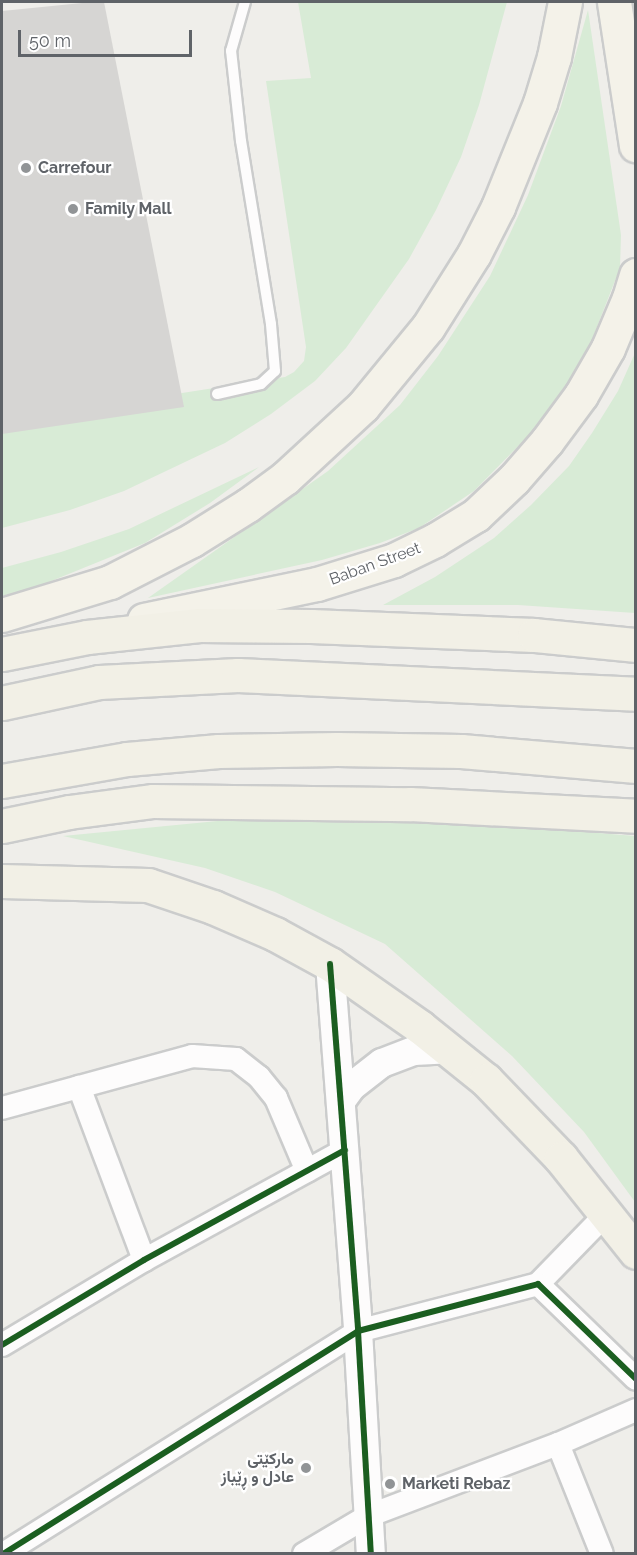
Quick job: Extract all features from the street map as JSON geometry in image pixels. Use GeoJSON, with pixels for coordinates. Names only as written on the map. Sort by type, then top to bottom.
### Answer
{"type":"FeatureCollection","features":[{"type":"Feature","properties":{"kind":"highway"},"geometry":{"type":"LineString","coordinates":[[2,654],[87,637],[199,626],[311,626],[534,635],[636,645]]}},
{"type":"Feature","properties":{"kind":"highway"},"geometry":{"type":"LineString","coordinates":[[2,704],[99,682],[238,675],[636,694]]}},
{"type":"Feature","properties":{"kind":"highway"},"geometry":{"type":"LineString","coordinates":[[2,781],[127,759],[231,751],[337,749],[461,751],[636,766]]}},
{"type":"Feature","properties":{"kind":"highway"},"geometry":{"type":"LineString","coordinates":[[2,826],[69,812],[153,801],[410,804],[636,816]]}},
{"type":"Feature","properties":{"kind":"highway"},"geometry":{"type":"LineString","coordinates":[[2,881],[148,885],[213,907],[275,934],[330,964],[448,1049],[486,1080],[561,1158],[636,1252]]}},
{"type":"Feature","properties":{"kind":"main road"},"geometry":{"type":"LineString","coordinates":[[2,615],[110,582],[192,540],[248,505],[285,478],[363,406],[428,327],[474,254],[498,207],[540,103],[554,57],[565,2]]}},
{"type":"Feature","properties":{"kind":"main road"},"geometry":{"type":"LineString","coordinates":[[614,2],[636,145]]}},
{"type":"Feature","properties":{"kind":"main road","name":"Baban Street"},"geometry":{"type":"LineString","coordinates":[[87,637],[199,607],[317,584],[394,560],[435,540],[476,515],[534,456],[581,395],[608,348],[636,275]]}},
{"type":"Feature","properties":{"kind":"street"},"geometry":{"type":"LineString","coordinates":[[330,964],[358,1331],[371,1554]]}},
{"type":"Feature","properties":{"kind":"street"},"geometry":{"type":"LineString","coordinates":[[341,1101],[351,1087],[382,1063],[414,1051],[448,1049]]}},
{"type":"Feature","properties":{"kind":"street"},"geometry":{"type":"LineString","coordinates":[[2,1108],[192,1056],[236,1059],[259,1077],[276,1098],[307,1171]]}},
{"type":"Feature","properties":{"kind":"street"},"geometry":{"type":"LineString","coordinates":[[79,1087],[144,1260]]}},
{"type":"Feature","properties":{"kind":"street"},"geometry":{"type":"LineString","coordinates":[[2,1345],[144,1260],[345,1150]]}},
{"type":"Feature","properties":{"kind":"street"},"geometry":{"type":"LineString","coordinates":[[3,1554],[358,1331],[538,1284],[606,1214]]}},
{"type":"Feature","properties":{"kind":"street"},"geometry":{"type":"LineString","coordinates":[[538,1284],[636,1379]]}},
{"type":"Feature","properties":{"kind":"street"},"geometry":{"type":"LineString","coordinates":[[304,1554],[368,1516],[558,1444],[636,1410]]}},
{"type":"Feature","properties":{"kind":"street"},"geometry":{"type":"LineString","coordinates":[[558,1444],[602,1554]]}},
{"type":"Feature","properties":{"kind":"lane"},"geometry":{"type":"LineString","coordinates":[[217,394],[261,384],[275,371],[271,324],[241,141],[231,51],[245,2]]}},
{"type":"Feature","properties":{"kind":"green space"},"geometry":{"type":"Polygon","coordinates":[[[298,2],[507,2],[479,105],[461,157],[409,259],[346,348],[315,381],[271,414],[225,443],[124,491],[70,510],[2,528],[2,421],[285,377],[294,372],[304,361],[306,347],[266,81],[311,78],[298,2]]]}},
{"type":"Feature","properties":{"kind":"green space"},"geometry":{"type":"Polygon","coordinates":[[[588,10],[621,235],[620,268],[586,355],[541,423],[474,491],[419,528],[380,543],[322,560],[148,598],[328,471],[400,405],[438,356],[490,276],[528,195],[561,106],[588,10]]]}},
{"type":"Feature","properties":{"kind":"green space"},"geometry":{"type":"Polygon","coordinates":[[[635,353],[635,613],[518,605],[383,605],[435,577],[494,538],[531,505],[569,466],[592,433],[618,391],[635,353]]]}},
{"type":"Feature","properties":{"kind":"green space"},"geometry":{"type":"Polygon","coordinates":[[[259,467],[210,503],[145,543],[39,586],[2,596],[2,568],[61,552],[129,529],[259,467]]]}},
{"type":"Feature","properties":{"kind":"green space"},"geometry":{"type":"Polygon","coordinates":[[[280,815],[479,823],[635,836],[635,1202],[584,1132],[512,1056],[385,944],[275,892],[205,868],[63,836],[280,815]]]}},
{"type":"Feature","properties":{"kind":"building","name":"Family Mall"},"geometry":{"type":"Polygon","coordinates":[[[104,2],[184,407],[2,434],[2,11],[104,2]]]}},
{"type":"Feature","properties":{"kind":"cycle path"},"geometry":{"type":"LineString","coordinates":[[330,964],[358,1331],[371,1554]]}},
{"type":"Feature","properties":{"kind":"cycle path"},"geometry":{"type":"LineString","coordinates":[[2,1345],[144,1260],[345,1150]]}},
{"type":"Feature","properties":{"kind":"cycle path"},"geometry":{"type":"LineString","coordinates":[[3,1554],[358,1331],[538,1284],[636,1379]]}},
{"type":"Feature","properties":{"kind":"place","name":"Carrefour"},"geometry":{"type":"Point","coordinates":[26,168]}},
{"type":"Feature","properties":{"kind":"place","name":"Family Mall"},"geometry":{"type":"Point","coordinates":[73,209]}},
{"type":"Feature","properties":{"kind":"place","name":"مارکێتی عادل و ڕێباز"},"geometry":{"type":"Point","coordinates":[306,1468]}},
{"type":"Feature","properties":{"kind":"place","name":"Marketi Rebaz"},"geometry":{"type":"Point","coordinates":[390,1484]}}]}
